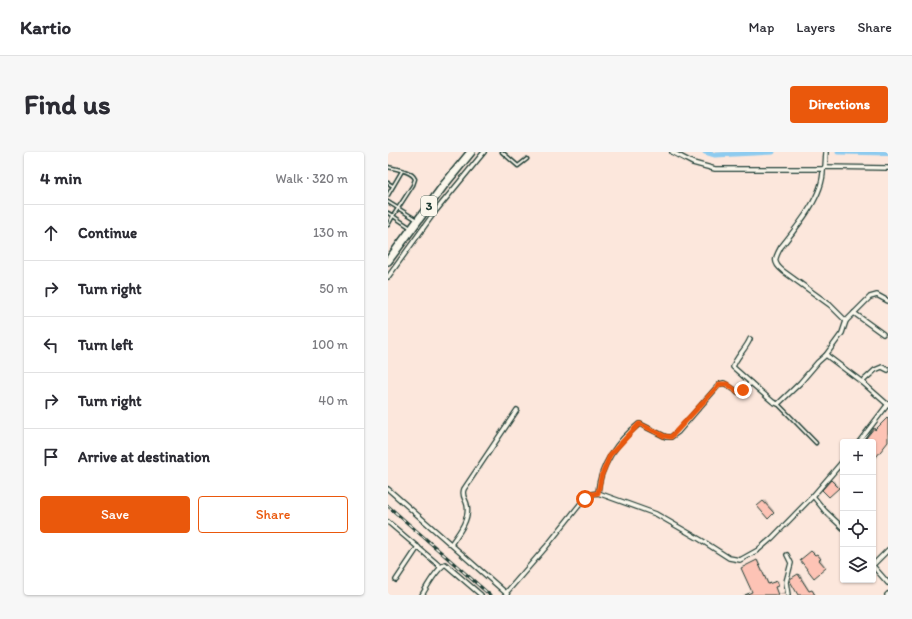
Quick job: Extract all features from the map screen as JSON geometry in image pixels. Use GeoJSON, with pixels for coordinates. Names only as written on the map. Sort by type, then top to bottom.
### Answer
{"type":"FeatureCollection","features":[{"type":"Feature","properties":{"kind":"highway","name":"3"},"geometry":{"type":"LineString","coordinates":[[388,261],[459,166],[472,152]]}},
{"type":"Feature","properties":{"kind":"street"},"geometry":{"type":"LineString","coordinates":[[388,277],[434,213],[484,152]]}},
{"type":"Feature","properties":{"kind":"street"},"geometry":{"type":"LineString","coordinates":[[672,152],[685,160],[710,168],[888,168]]}},
{"type":"Feature","properties":{"kind":"street"},"geometry":{"type":"LineString","coordinates":[[826,152],[822,180],[815,197],[781,247],[776,255],[775,261],[783,271],[830,305],[846,321]]}},
{"type":"Feature","properties":{"kind":"street"},"geometry":{"type":"LineString","coordinates":[[459,166],[466,173]]}},
{"type":"Feature","properties":{"kind":"street"},"geometry":{"type":"LineString","coordinates":[[750,340],[734,363],[733,367],[773,402],[778,404],[826,355],[842,333],[846,321],[854,312],[870,297],[877,295],[887,300]]}},
{"type":"Feature","properties":{"kind":"street"},"geometry":{"type":"LineString","coordinates":[[854,312],[883,334]]}},
{"type":"Feature","properties":{"kind":"street"},"geometry":{"type":"LineString","coordinates":[[826,355],[888,404],[861,439]]}},
{"type":"Feature","properties":{"kind":"street"},"geometry":{"type":"LineString","coordinates":[[862,382],[875,370],[882,367],[888,370]]}},
{"type":"Feature","properties":{"kind":"street"},"geometry":{"type":"LineString","coordinates":[[598,493],[601,477],[610,455],[636,426],[640,424],[664,436],[671,437],[720,384],[727,384],[738,392],[743,390],[751,383]]}},
{"type":"Feature","properties":{"kind":"street"},"geometry":{"type":"LineString","coordinates":[[451,544],[463,526],[467,505],[462,494],[464,489],[517,410]]}},
{"type":"Feature","properties":{"kind":"street"},"geometry":{"type":"LineString","coordinates":[[388,489],[507,594],[581,503],[592,494],[598,493],[656,514],[695,536],[729,558],[736,560],[744,559],[758,550],[813,496],[840,464]]}},
{"type":"Feature","properties":{"kind":"street"},"geometry":{"type":"LineString","coordinates":[[813,496],[840,525]]}},
{"type":"Feature","properties":{"kind":"street"},"geometry":{"type":"LineString","coordinates":[[388,522],[441,567]]}},
{"type":"Feature","properties":{"kind":"street"},"geometry":{"type":"LineString","coordinates":[[396,580],[418,547]]}},
{"type":"Feature","properties":{"kind":"street"},"geometry":{"type":"LineString","coordinates":[[876,562],[888,550]]}},
{"type":"Feature","properties":{"kind":"street"},"geometry":{"type":"LineString","coordinates":[[787,555],[791,563],[786,582],[788,595]]}},
{"type":"Feature","properties":{"kind":"street"},"geometry":{"type":"LineString","coordinates":[[422,595],[441,567],[445,564],[481,595]]}},
{"type":"Feature","properties":{"kind":"street"},"geometry":{"type":"LineString","coordinates":[[876,569],[888,583]]}},
{"type":"Feature","properties":{"kind":"lane"},"geometry":{"type":"LineString","coordinates":[[502,152],[518,166],[527,159]]}},
{"type":"Feature","properties":{"kind":"lane"},"geometry":{"type":"LineString","coordinates":[[388,167],[413,175],[415,179],[413,185],[388,225]]}},
{"type":"Feature","properties":{"kind":"lane"},"geometry":{"type":"LineString","coordinates":[[388,195],[402,171]]}},
{"type":"Feature","properties":{"kind":"lane"},"geometry":{"type":"LineString","coordinates":[[388,183],[393,186]]}},
{"type":"Feature","properties":{"kind":"lane"},"geometry":{"type":"LineString","coordinates":[[388,202],[418,220]]}},
{"type":"Feature","properties":{"kind":"lane"},"geometry":{"type":"LineString","coordinates":[[388,213],[412,229]]}},
{"type":"Feature","properties":{"kind":"lane"},"geometry":{"type":"LineString","coordinates":[[778,404],[816,443]]}},
{"type":"Feature","properties":{"kind":"building"},"geometry":{"type":"Polygon","coordinates":[[[888,417],[888,442],[876,457],[876,439],[865,439],[874,428],[875,430],[888,417]]]}},
{"type":"Feature","properties":{"kind":"building"},"geometry":{"type":"Polygon","coordinates":[[[831,480],[839,488],[829,497],[822,490],[831,480]]]}},
{"type":"Feature","properties":{"kind":"building"},"geometry":{"type":"Polygon","coordinates":[[[763,501],[774,513],[768,519],[757,506],[763,501]]]}},
{"type":"Feature","properties":{"kind":"building"},"geometry":{"type":"Polygon","coordinates":[[[811,551],[815,555],[817,554],[821,559],[819,560],[826,568],[814,578],[800,560],[811,551]]]}},
{"type":"Feature","properties":{"kind":"building"},"geometry":{"type":"Polygon","coordinates":[[[757,560],[768,584],[777,581],[779,586],[775,587],[778,595],[745,595],[752,592],[741,568],[757,560]]]}},
{"type":"Feature","properties":{"kind":"building"},"geometry":{"type":"Polygon","coordinates":[[[798,574],[809,591],[812,590],[815,595],[798,595],[790,579],[798,574]]]}},
{"type":"Feature","properties":{"kind":"waterway"},"geometry":{"type":"LineString","coordinates":[[705,152],[715,155],[773,152]]}},
{"type":"Feature","properties":{"kind":"waterway"},"geometry":{"type":"LineString","coordinates":[[838,152],[888,153]]}},
{"type":"Feature","properties":{"kind":"railway"},"geometry":{"type":"LineString","coordinates":[[388,506],[490,595]]}},
{"type":"Feature","properties":{"kind":"route"},"geometry":{"type":"LineString","coordinates":[[585,499],[592,494],[598,493],[601,477],[608,458],[636,426],[640,424],[666,438],[669,438],[678,432],[720,384],[727,384],[738,392],[743,390]]}}]}
